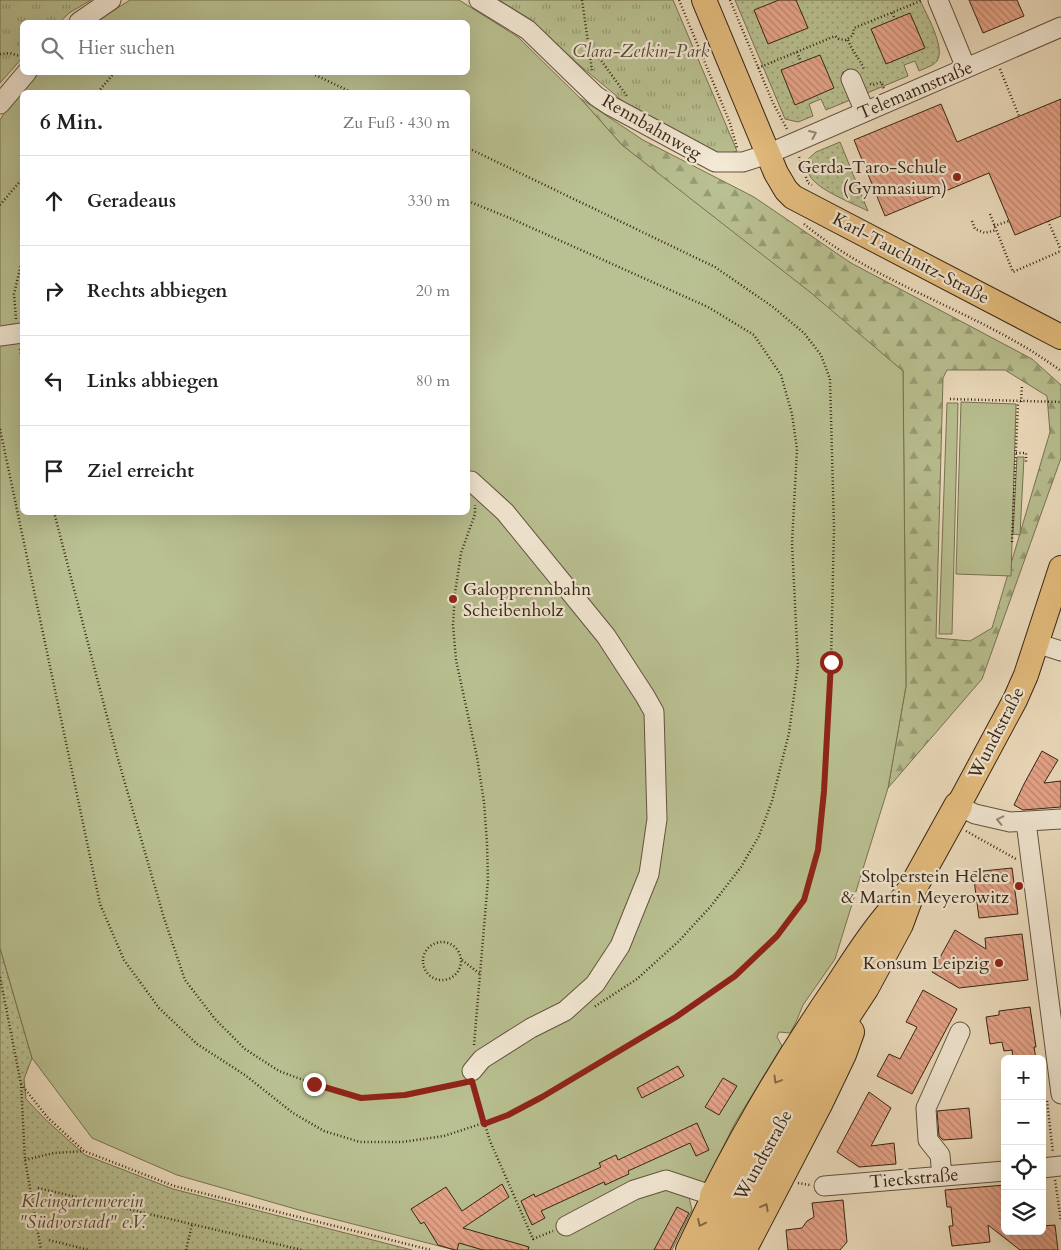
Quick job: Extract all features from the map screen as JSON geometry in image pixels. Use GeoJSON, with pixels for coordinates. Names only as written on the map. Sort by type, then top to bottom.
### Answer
{"type":"FeatureCollection","features":[{"type":"Feature","properties":{"kind":"highway","name":"Wundtstraße"},"geometry":{"type":"LineString","coordinates":[[816,1062],[846,999],[890,921],[912,889],[958,806]]}},
{"type":"Feature","properties":{"kind":"highway","name":"Wundtstraße"},"geometry":{"type":"LineString","coordinates":[[712,1250],[816,1062],[865,987],[898,924],[912,889]]}},
{"type":"Feature","properties":{"kind":"highway"},"geometry":{"type":"LineString","coordinates":[[714,1196],[748,1130],[802,1039],[871,936],[912,889]]}},
{"type":"Feature","properties":{"kind":"highway"},"geometry":{"type":"LineString","coordinates":[[742,1250],[820,1102],[842,1054],[865,987]]}},
{"type":"Feature","properties":{"kind":"main road","name":"Karl-Tauchnitz-Straße"},"geometry":{"type":"LineString","coordinates":[[704,0],[768,154],[782,183],[793,196],[1058,340]]}},
{"type":"Feature","properties":{"kind":"main road","name":"Wundtstraße"},"geometry":{"type":"LineString","coordinates":[[958,806],[1015,700],[1026,674],[1061,568]]}},
{"type":"Feature","properties":{"kind":"main road"},"geometry":{"type":"LineString","coordinates":[[688,1250],[714,1196]]}},
{"type":"Feature","properties":{"kind":"street","name":"Rennbahnweg"},"geometry":{"type":"LineString","coordinates":[[479,0],[528,30],[596,96],[715,162],[743,162],[768,154]]}},
{"type":"Feature","properties":{"kind":"street"},"geometry":{"type":"LineString","coordinates":[[938,0],[966,68]]}},
{"type":"Feature","properties":{"kind":"street"},"geometry":{"type":"LineString","coordinates":[[81,20],[101,2]]}},
{"type":"Feature","properties":{"kind":"street","name":"Telemannstraße"},"geometry":{"type":"LineString","coordinates":[[768,154],[1061,27]]}},
{"type":"Feature","properties":{"kind":"street"},"geometry":{"type":"LineString","coordinates":[[0,104],[24,75]]}},
{"type":"Feature","properties":{"kind":"street"},"geometry":{"type":"LineString","coordinates":[[859,78],[865,112]]}},
{"type":"Feature","properties":{"kind":"street"},"geometry":{"type":"LineString","coordinates":[[471,481],[505,512],[606,636],[654,712],[657,819],[650,874],[620,946],[595,984],[565,1011],[531,1028],[482,1059],[472,1076]]}},
{"type":"Feature","properties":{"kind":"street"},"geometry":{"type":"LineString","coordinates":[[1036,643],[1061,651]]}},
{"type":"Feature","properties":{"kind":"street"},"geometry":{"type":"LineString","coordinates":[[958,806],[984,816],[1010,822],[1061,819]]}},
{"type":"Feature","properties":{"kind":"street"},"geometry":{"type":"LineString","coordinates":[[1026,822],[1058,1046],[1061,1094]]}},
{"type":"Feature","properties":{"kind":"street"},"geometry":{"type":"LineString","coordinates":[[942,1176],[940,1155],[928,1140],[926,1108],[960,1032]]}},
{"type":"Feature","properties":{"kind":"street"},"geometry":{"type":"LineString","coordinates":[[1046,1168],[1061,1166]]}},
{"type":"Feature","properties":{"kind":"street","name":"Tieckstraße"},"geometry":{"type":"LineString","coordinates":[[824,1186],[1001,1171]]}},
{"type":"Feature","properties":{"kind":"street"},"geometry":{"type":"LineString","coordinates":[[566,1226],[634,1190],[666,1180],[714,1196]]}},
{"type":"Feature","properties":{"kind":"path"},"geometry":{"type":"LineString","coordinates":[[582,0],[596,96]]}},
{"type":"Feature","properties":{"kind":"path"},"geometry":{"type":"LineString","coordinates":[[730,0],[773,103],[794,143],[808,183],[816,188]]}},
{"type":"Feature","properties":{"kind":"path"},"geometry":{"type":"LineString","coordinates":[[758,68],[835,36],[843,40],[847,39],[853,35],[854,28],[923,0]]}},
{"type":"Feature","properties":{"kind":"path"},"geometry":{"type":"LineString","coordinates":[[892,13],[895,20]]}},
{"type":"Feature","properties":{"kind":"path"},"geometry":{"type":"LineString","coordinates":[[847,39],[852,51],[860,61],[859,78]]}},
{"type":"Feature","properties":{"kind":"path"},"geometry":{"type":"LineString","coordinates":[[588,44],[626,96],[635,100]]}},
{"type":"Feature","properties":{"kind":"path"},"geometry":{"type":"LineString","coordinates":[[797,52],[801,62]]}},
{"type":"Feature","properties":{"kind":"path"},"geometry":{"type":"LineString","coordinates":[[0,54],[10,53],[20,57]]}},
{"type":"Feature","properties":{"kind":"path"},"geometry":{"type":"LineString","coordinates":[[100,90],[112,75]]}},
{"type":"Feature","properties":{"kind":"path"},"geometry":{"type":"LineString","coordinates":[[315,75],[347,90]]}},
{"type":"Feature","properties":{"kind":"path"},"geometry":{"type":"LineString","coordinates":[[1002,76],[1019,116]]}},
{"type":"Feature","properties":{"kind":"path"},"geometry":{"type":"LineString","coordinates":[[870,84],[881,82],[889,102]]}},
{"type":"Feature","properties":{"kind":"path"},"geometry":{"type":"LineString","coordinates":[[0,429],[100,904],[124,960],[159,1008],[198,1044],[245,1075],[294,1113],[324,1131],[360,1142],[402,1142],[444,1136],[508,1115],[550,1093],[676,1017],[735,976],[777,936],[804,900],[818,850],[824,791],[831,662],[834,528],[830,379],[822,355],[804,333],[773,307],[715,267],[470,149]]}},
{"type":"Feature","properties":{"kind":"path"},"geometry":{"type":"LineString","coordinates":[[0,205],[20,181]]}},
{"type":"Feature","properties":{"kind":"path"},"geometry":{"type":"LineString","coordinates":[[470,202],[512,218],[708,307],[754,335],[781,375],[792,414],[797,449],[792,543],[798,665],[789,732],[772,801],[759,836],[741,867],[711,906],[679,941],[637,979],[592,1008]]}},
{"type":"Feature","properties":{"kind":"path"},"geometry":{"type":"LineString","coordinates":[[990,214],[1013,272],[1061,250],[1048,221]]}},
{"type":"Feature","properties":{"kind":"path"},"geometry":{"type":"LineString","coordinates":[[972,221],[975,229],[985,233],[1009,220]]}},
{"type":"Feature","properties":{"kind":"path"},"geometry":{"type":"LineString","coordinates":[[20,268],[14,294],[13,334],[20,356]]}},
{"type":"Feature","properties":{"kind":"path"},"geometry":{"type":"LineString","coordinates":[[1012,542],[1016,453],[1022,385]]}},
{"type":"Feature","properties":{"kind":"path"},"geometry":{"type":"LineString","coordinates":[[950,400],[1061,402]]}},
{"type":"Feature","properties":{"kind":"path"},"geometry":{"type":"LineString","coordinates":[[1016,453],[1026,454],[1026,463]]}},
{"type":"Feature","properties":{"kind":"path"},"geometry":{"type":"LineString","coordinates":[[471,481],[475,494],[475,514],[461,553],[453,625],[456,660],[477,757],[484,802],[488,880],[472,1076],[484,1124],[533,1239],[566,1226]]}},
{"type":"Feature","properties":{"kind":"path"},"geometry":{"type":"LineString","coordinates":[[55,515],[118,759],[164,918],[185,980],[215,1019],[245,1049],[279,1071],[314,1084],[361,1098],[405,1095],[472,1076]]}},
{"type":"Feature","properties":{"kind":"path"},"geometry":{"type":"LineString","coordinates":[[966,831],[1019,862]]}},
{"type":"Feature","properties":{"kind":"path"},"geometry":{"type":"LineString","coordinates":[[461,959],[458,971],[448,979],[442,980],[435,979],[426,971],[423,959],[428,947],[439,942],[451,944],[456,948],[461,959],[480,974]]}},
{"type":"Feature","properties":{"kind":"path"},"geometry":{"type":"LineString","coordinates":[[0,977],[21,1084],[25,1160],[41,1250]]}},
{"type":"Feature","properties":{"kind":"path"},"geometry":{"type":"LineString","coordinates":[[21,1084],[48,1118],[84,1151],[174,1186],[431,1250]]}},
{"type":"Feature","properties":{"kind":"path"},"geometry":{"type":"LineString","coordinates":[[25,1160],[54,1154],[84,1151]]}},
{"type":"Feature","properties":{"kind":"path"},"geometry":{"type":"LineString","coordinates":[[38,1188],[302,1250]]}},
{"type":"Feature","properties":{"kind":"path"},"geometry":{"type":"LineString","coordinates":[[186,1250],[192,1224]]}},
{"type":"Feature","properties":{"kind":"path"},"geometry":{"type":"LineString","coordinates":[[48,1240],[89,1250]]}},
{"type":"Feature","properties":{"kind":"green space"},"geometry":{"type":"Polygon","coordinates":[[[0,0],[91,0],[69,13],[62,20],[20,20],[20,60],[0,83],[0,0]]]}},
{"type":"Feature","properties":{"kind":"green space","name":"Galopprennbahn Scheibenholz"},"geometry":{"type":"Polygon","coordinates":[[[130,0],[459,0],[518,37],[580,98],[622,145],[810,292],[903,371],[906,686],[888,788],[835,959],[803,1005],[790,1033],[779,1032],[777,1037],[782,1046],[735,1123],[705,1184],[688,1193],[692,1210],[672,1250],[455,1250],[306,1212],[177,1175],[92,1138],[32,1058],[0,948],[0,120],[20,93],[20,515],[470,515],[470,90],[22,90],[35,75],[470,75],[470,20],[98,20],[130,0]]]}},
{"type":"Feature","properties":{"kind":"green space","name":"Clara-Zetkin-Park"},"geometry":{"type":"Polygon","coordinates":[[[499,0],[673,0],[737,151],[724,156],[625,103],[577,63],[530,19],[499,0]]]}},
{"type":"Feature","properties":{"kind":"green space"},"geometry":{"type":"Polygon","coordinates":[[[735,0],[920,0],[934,31],[939,55],[937,61],[931,66],[919,71],[915,61],[904,65],[908,76],[826,110],[821,99],[809,104],[813,116],[798,122],[785,119],[735,0]]]}},
{"type":"Feature","properties":{"kind":"green space"},"geometry":{"type":"Polygon","coordinates":[[[580,98],[643,140],[754,197],[851,263],[1032,359],[1061,385],[1061,458],[982,679],[888,788],[906,686],[903,371],[622,145],[580,98]],[[947,370],[943,378],[936,638],[970,641],[992,628],[1050,432],[1047,396],[1005,370],[947,370]]]}},
{"type":"Feature","properties":{"kind":"green space"},"geometry":{"type":"Polygon","coordinates":[[[840,142],[868,211],[820,186],[809,174],[807,160],[816,152],[840,142]]]}},
{"type":"Feature","properties":{"kind":"green space"},"geometry":{"type":"Polygon","coordinates":[[[961,402],[1016,404],[1011,576],[956,574],[961,402]]]}},
{"type":"Feature","properties":{"kind":"green space"},"geometry":{"type":"Polygon","coordinates":[[[947,403],[958,403],[952,634],[939,634],[947,403]]]}},
{"type":"Feature","properties":{"kind":"green space"},"geometry":{"type":"Polygon","coordinates":[[[1017,457],[1024,457],[1020,535],[1013,534],[1017,457]]]}},
{"type":"Feature","properties":{"kind":"green space","name":"Kleingartenverein \"Südvorstadt\" e.V."},"geometry":{"type":"Polygon","coordinates":[[[0,948],[32,1058],[24,1079],[26,1099],[85,1155],[173,1189],[412,1250],[0,1250],[0,948]]]}},
{"type":"Feature","properties":{"kind":"building"},"geometry":{"type":"Polygon","coordinates":[[[779,0],[796,0],[808,28],[768,44],[754,10],[779,0]]]}},
{"type":"Feature","properties":{"kind":"building"},"geometry":{"type":"Polygon","coordinates":[[[969,0],[1017,0],[1024,16],[983,33],[969,0]]]}},
{"type":"Feature","properties":{"kind":"building"},"geometry":{"type":"Polygon","coordinates":[[[910,13],[925,48],[886,64],[871,29],[910,13]]]}},
{"type":"Feature","properties":{"kind":"building"},"geometry":{"type":"Polygon","coordinates":[[[820,55],[834,88],[795,105],[781,70],[820,55]]]}},
{"type":"Feature","properties":{"kind":"building"},"geometry":{"type":"Polygon","coordinates":[[[1061,99],[1061,216],[1015,235],[989,173],[885,216],[854,140],[941,104],[957,142],[1061,99]]]}},
{"type":"Feature","properties":{"kind":"building"},"geometry":{"type":"Polygon","coordinates":[[[1042,751],[1058,760],[1044,783],[1061,781],[1061,807],[1023,810],[1014,805],[1042,751]]]}},
{"type":"Feature","properties":{"kind":"building"},"geometry":{"type":"Polygon","coordinates":[[[1012,868],[1018,914],[979,918],[973,872],[1012,868]]]}},
{"type":"Feature","properties":{"kind":"building","name":"Konsum Leipzig"},"geometry":{"type":"Polygon","coordinates":[[[955,930],[986,949],[985,938],[1022,934],[1028,980],[959,988],[932,972],[955,930]]]}},
{"type":"Feature","properties":{"kind":"building"},"geometry":{"type":"Polygon","coordinates":[[[923,990],[957,1009],[912,1094],[877,1076],[889,1054],[900,1059],[917,1027],[906,1022],[923,990]]]}},
{"type":"Feature","properties":{"kind":"building"},"geometry":{"type":"Polygon","coordinates":[[[1030,1007],[1036,1047],[1034,1047],[1035,1055],[1013,1055],[1012,1050],[1004,1051],[1002,1042],[990,1044],[986,1017],[999,1015],[999,1011],[1030,1007]]]}},
{"type":"Feature","properties":{"kind":"building"},"geometry":{"type":"Polygon","coordinates":[[[678,1066],[684,1076],[642,1098],[637,1088],[678,1066]]]}},
{"type":"Feature","properties":{"kind":"building"},"geometry":{"type":"Polygon","coordinates":[[[723,1078],[737,1086],[719,1115],[705,1107],[723,1078]]]}},
{"type":"Feature","properties":{"kind":"building"},"geometry":{"type":"Polygon","coordinates":[[[869,1092],[891,1108],[871,1146],[894,1143],[896,1164],[859,1167],[837,1152],[869,1092]]]}},
{"type":"Feature","properties":{"kind":"building"},"geometry":{"type":"Polygon","coordinates":[[[969,1108],[972,1138],[943,1140],[939,1136],[937,1111],[969,1108]]]}},
{"type":"Feature","properties":{"kind":"building"},"geometry":{"type":"Polygon","coordinates":[[[697,1123],[709,1150],[696,1156],[690,1143],[628,1171],[629,1174],[605,1185],[604,1182],[541,1211],[545,1218],[532,1225],[521,1201],[534,1194],[535,1197],[601,1167],[599,1163],[616,1155],[618,1160],[697,1123]]]}},
{"type":"Feature","properties":{"kind":"building"},"geometry":{"type":"Polygon","coordinates":[[[502,1184],[509,1197],[463,1228],[529,1247],[528,1250],[483,1250],[459,1243],[457,1250],[455,1250],[438,1245],[424,1222],[421,1224],[411,1209],[446,1187],[462,1211],[502,1184]]]}},
{"type":"Feature","properties":{"kind":"building"},"geometry":{"type":"Polygon","coordinates":[[[1001,1185],[1001,1235],[1046,1235],[1046,1226],[1055,1225],[1058,1250],[1020,1250],[988,1225],[990,1242],[952,1246],[949,1226],[953,1226],[951,1207],[947,1207],[945,1190],[1001,1185]]]}},
{"type":"Feature","properties":{"kind":"building"},"geometry":{"type":"Polygon","coordinates":[[[843,1200],[847,1242],[840,1250],[788,1250],[786,1230],[802,1228],[807,1221],[814,1217],[812,1203],[843,1200]]]}},
{"type":"Feature","properties":{"kind":"building"},"geometry":{"type":"Polygon","coordinates":[[[677,1207],[689,1213],[670,1250],[654,1250],[677,1207]]]}},
{"type":"Feature","properties":{"kind":"place","name":"Gerda-Taro-Schule (Gymnasium)"},"geometry":{"type":"Point","coordinates":[957,177]}},
{"type":"Feature","properties":{"kind":"place","name":"Galopprennbahn Scheibenholz"},"geometry":{"type":"Point","coordinates":[453,599]}},
{"type":"Feature","properties":{"kind":"place","name":"Stolperstein Helene & Martin Meyerowitz"},"geometry":{"type":"Point","coordinates":[1019,886]}},
{"type":"Feature","properties":{"kind":"place","name":"Konsum Leipzig"},"geometry":{"type":"Point","coordinates":[999,963]}},
{"type":"Feature","properties":{"kind":"route"},"geometry":{"type":"LineString","coordinates":[[314,1084],[361,1098],[405,1095],[472,1081],[484,1124],[508,1115],[542,1097],[615,1054],[676,1017],[735,976],[777,936],[804,900],[818,850],[824,791],[831,662]]}}]}
